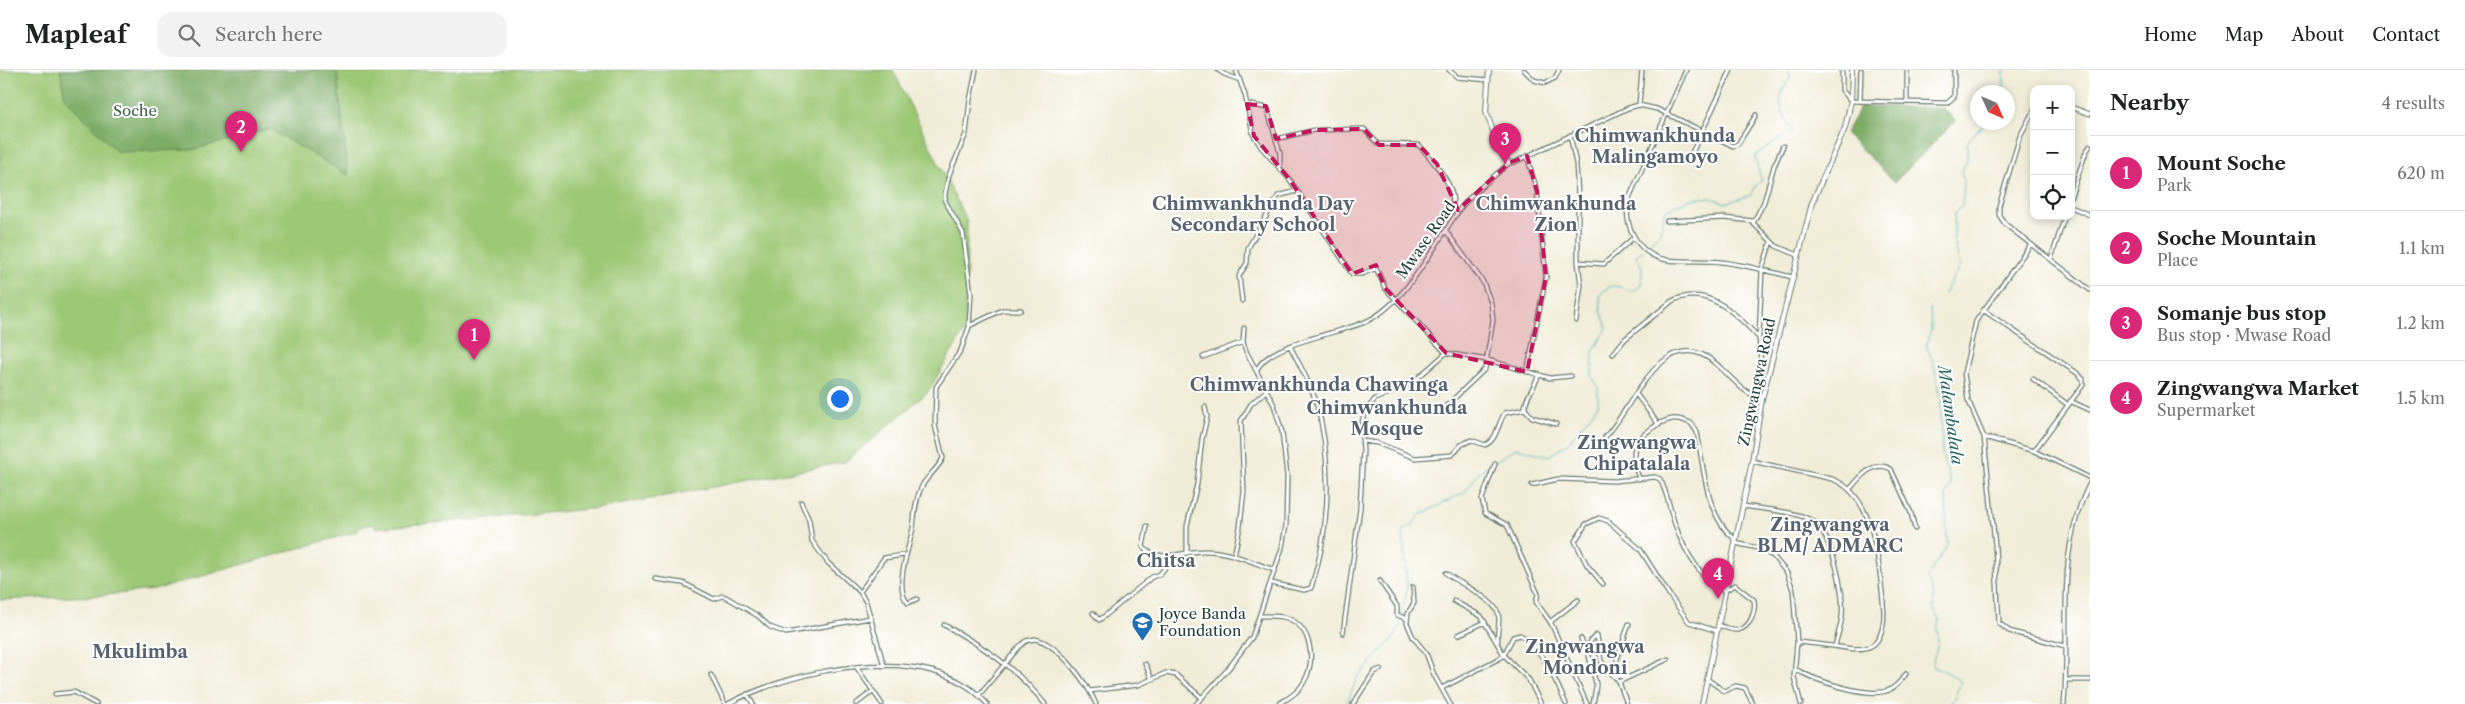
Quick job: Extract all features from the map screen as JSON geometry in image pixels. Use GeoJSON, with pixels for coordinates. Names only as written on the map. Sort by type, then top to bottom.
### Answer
{"type":"FeatureCollection","features":[{"type":"Feature","properties":{"kind":"street"},"geometry":{"type":"LineString","coordinates":[[917,599],[908,603],[905,599],[903,581],[904,555],[910,542],[920,490],[928,476],[943,458],[935,425],[936,387],[961,350],[969,327],[971,294],[965,246],[960,225],[945,201],[945,194],[949,175],[966,134],[976,70]]}},
{"type":"Feature","properties":{"kind":"street"},"geometry":{"type":"LineString","coordinates":[[1218,70],[1240,80]]}},
{"type":"Feature","properties":{"kind":"street"},"geometry":{"type":"LineString","coordinates":[[1236,70],[1247,104],[1253,134],[1261,147],[1280,166],[1352,274],[1362,274],[1376,268],[1381,283],[1446,353],[1488,360],[1527,372],[1557,378],[1571,376]]}},
{"type":"Feature","properties":{"kind":"street"},"geometry":{"type":"LineString","coordinates":[[1449,70],[1457,77],[1488,80]]}},
{"type":"Feature","properties":{"kind":"street"},"geometry":{"type":"LineString","coordinates":[[1489,70],[1485,106],[1487,119],[1502,155],[1509,163]]}},
{"type":"Feature","properties":{"kind":"street"},"geometry":{"type":"LineString","coordinates":[[1524,70],[1529,72],[1534,80],[1545,84],[1555,78],[1559,70]]}},
{"type":"Feature","properties":{"kind":"street"},"geometry":{"type":"LineString","coordinates":[[1640,106],[1642,70]]}},
{"type":"Feature","properties":{"kind":"street"},"geometry":{"type":"LineString","coordinates":[[1686,70],[1626,206],[1627,221],[1634,237],[1645,249],[1660,258],[1718,262],[1762,269],[1792,277]]}},
{"type":"Feature","properties":{"kind":"street"},"geometry":{"type":"LineString","coordinates":[[1690,157],[1731,70]]}},
{"type":"Feature","properties":{"kind":"street"},"geometry":{"type":"LineString","coordinates":[[1842,70],[1842,90],[1851,101],[1950,102],[1954,97],[1954,70]]}},
{"type":"Feature","properties":{"kind":"street","name":"Zingwangwa Road"},"geometry":{"type":"LineString","coordinates":[[1702,704],[1752,461],[1759,398],[1814,198],[1843,134],[1851,101],[1852,70]]}},
{"type":"Feature","properties":{"kind":"street"},"geometry":{"type":"LineString","coordinates":[[1860,101],[1861,70]]}},
{"type":"Feature","properties":{"kind":"street"},"geometry":{"type":"LineString","coordinates":[[1907,70],[1907,101]]}},
{"type":"Feature","properties":{"kind":"street"},"geometry":{"type":"LineString","coordinates":[[1247,104],[1266,108],[1276,139],[1280,166]]}},
{"type":"Feature","properties":{"kind":"street","name":"Mwase Road"},"geometry":{"type":"LineString","coordinates":[[1257,370],[1269,356],[1290,346],[1366,322],[1381,313],[1413,279],[1457,214],[1474,194],[1509,163],[1618,111],[1640,106],[1650,106],[1701,132],[1736,146],[1756,115]]}},
{"type":"Feature","properties":{"kind":"street"},"geometry":{"type":"LineString","coordinates":[[2075,108],[2090,114]]}},
{"type":"Feature","properties":{"kind":"street"},"geometry":{"type":"LineString","coordinates":[[2030,117],[2020,136],[1998,212],[2005,224],[2090,290]]}},
{"type":"Feature","properties":{"kind":"street"},"geometry":{"type":"LineString","coordinates":[[1276,139],[1308,130],[1364,129],[1378,144],[1419,145],[1437,164],[1448,182],[1454,200],[1452,207],[1457,214]]}},
{"type":"Feature","properties":{"kind":"street"},"geometry":{"type":"LineString","coordinates":[[1570,135],[1578,180],[1578,262],[1581,285],[1576,322]]}},
{"type":"Feature","properties":{"kind":"street"},"geometry":{"type":"LineString","coordinates":[[1753,221],[1764,202],[1774,166],[1783,146]]}},
{"type":"Feature","properties":{"kind":"street"},"geometry":{"type":"LineString","coordinates":[[2075,184],[2086,152],[2090,146]]}},
{"type":"Feature","properties":{"kind":"street"},"geometry":{"type":"LineString","coordinates":[[1527,156],[1537,191],[1546,277],[1527,372]]}},
{"type":"Feature","properties":{"kind":"street"},"geometry":{"type":"LineString","coordinates":[[1242,301],[1239,276],[1247,263],[1248,246],[1278,196],[1297,191]]}},
{"type":"Feature","properties":{"kind":"street"},"geometry":{"type":"LineString","coordinates":[[2075,209],[2090,215]]}},
{"type":"Feature","properties":{"kind":"street"},"geometry":{"type":"LineString","coordinates":[[1668,221],[1714,218],[1753,221]]}},
{"type":"Feature","properties":{"kind":"street"},"geometry":{"type":"LineString","coordinates":[[2051,259],[2064,220]]}},
{"type":"Feature","properties":{"kind":"street"},"geometry":{"type":"LineString","coordinates":[[1753,221],[1755,226],[1771,242],[1781,249],[1798,255]]}},
{"type":"Feature","properties":{"kind":"street"},"geometry":{"type":"LineString","coordinates":[[1442,410],[1483,373],[1488,360],[1494,320],[1488,293],[1477,272],[1446,231]]}},
{"type":"Feature","properties":{"kind":"street"},"geometry":{"type":"LineString","coordinates":[[1578,262],[1604,264],[1634,237]]}},
{"type":"Feature","properties":{"kind":"street"},"geometry":{"type":"LineString","coordinates":[[1605,437],[1612,430],[1636,394],[1666,359],[1678,354],[1691,352],[1708,358],[1745,392],[1759,398],[1762,269],[1771,242]]}},
{"type":"Feature","properties":{"kind":"street"},"geometry":{"type":"LineString","coordinates":[[2031,244],[1976,321],[1964,382],[1968,400],[1984,437],[1995,545],[1999,623],[2009,631],[2065,646]]}},
{"type":"Feature","properties":{"kind":"street"},"geometry":{"type":"LineString","coordinates":[[1612,354],[1625,339],[1650,318],[1672,301],[1686,296],[1701,297],[1726,306],[1744,321],[1759,338]]}},
{"type":"Feature","properties":{"kind":"street"},"geometry":{"type":"LineString","coordinates":[[969,327],[1002,310],[1021,310]]}},
{"type":"Feature","properties":{"kind":"street"},"geometry":{"type":"LineString","coordinates":[[1983,310],[2081,376],[2083,385],[2068,402],[2034,451]]}},
{"type":"Feature","properties":{"kind":"street"},"geometry":{"type":"LineString","coordinates":[[1196,704],[1248,644],[1271,583],[1286,525],[1287,476],[1280,425],[1267,390],[1248,357],[1243,342],[1244,328]]}},
{"type":"Feature","properties":{"kind":"street"},"geometry":{"type":"LineString","coordinates":[[1203,357],[1243,342]]}},
{"type":"Feature","properties":{"kind":"street"},"geometry":{"type":"LineString","coordinates":[[1271,583],[1304,590],[1311,588],[1322,535],[1326,504],[1328,474],[1319,414],[1312,390],[1290,346]]}},
{"type":"Feature","properties":{"kind":"street"},"geometry":{"type":"LineString","coordinates":[[1342,633],[1359,516],[1363,440],[1362,422],[1369,405],[1375,399],[1417,380],[1446,353]]}},
{"type":"Feature","properties":{"kind":"street"},"geometry":{"type":"LineString","coordinates":[[1525,409],[1539,374]]}},
{"type":"Feature","properties":{"kind":"street"},"geometry":{"type":"LineString","coordinates":[[2033,379],[2068,402],[2090,410]]}},
{"type":"Feature","properties":{"kind":"street"},"geometry":{"type":"LineString","coordinates":[[1234,556],[1240,527],[1244,491],[1241,421],[1251,404],[1267,390]]}},
{"type":"Feature","properties":{"kind":"street"},"geometry":{"type":"LineString","coordinates":[[1636,394],[1659,425]]}},
{"type":"Feature","properties":{"kind":"street"},"geometry":{"type":"LineString","coordinates":[[1187,552],[1187,526],[1198,484],[1202,439],[1207,421],[1205,407]]}},
{"type":"Feature","properties":{"kind":"street"},"geometry":{"type":"LineString","coordinates":[[1363,440],[1415,458],[1452,455],[1471,440],[1485,445],[1489,443],[1494,438],[1505,413],[1525,409]]}},
{"type":"Feature","properties":{"kind":"street"},"geometry":{"type":"LineString","coordinates":[[1525,409],[1532,416],[1556,424]]}},
{"type":"Feature","properties":{"kind":"street"},"geometry":{"type":"LineString","coordinates":[[1639,478],[1634,460],[1635,447],[1642,437],[1659,425],[1676,419],[1685,420],[1695,427],[1715,512],[1722,527],[1735,541],[1765,551],[1782,565],[1792,590],[1797,642],[1794,677],[1801,704]]}},
{"type":"Feature","properties":{"kind":"street"},"geometry":{"type":"LineString","coordinates":[[1984,437],[2034,451],[2090,478]]}},
{"type":"Feature","properties":{"kind":"street"},"geometry":{"type":"LineString","coordinates":[[1752,461],[1832,478],[1850,489],[1864,509],[1873,535],[1881,588],[1884,625],[1876,641],[1866,649],[1844,649],[1835,646],[1797,642]]}},
{"type":"Feature","properties":{"kind":"street"},"geometry":{"type":"LineString","coordinates":[[1495,464],[1482,499],[1484,513],[1507,525],[1538,594],[1536,602],[1550,622],[1587,704]]}},
{"type":"Feature","properties":{"kind":"street"},"geometry":{"type":"LineString","coordinates":[[1850,489],[1862,476],[1876,466],[1881,465],[1891,469],[1911,513],[1914,529]]}},
{"type":"Feature","properties":{"kind":"street"},"geometry":{"type":"LineString","coordinates":[[1532,485],[1551,480],[1614,481],[1655,477],[1661,481],[1684,545],[1712,584],[1724,591],[1735,585],[1754,600],[1754,609],[1748,623],[1739,630],[1718,625]]}},
{"type":"Feature","properties":{"kind":"street"},"geometry":{"type":"LineString","coordinates":[[2064,704],[2066,680],[2065,584],[2069,545],[2090,483]]}},
{"type":"Feature","properties":{"kind":"street"},"geometry":{"type":"LineString","coordinates":[[801,502],[809,520],[812,541],[828,563],[860,592],[866,602],[884,666]]}},
{"type":"Feature","properties":{"kind":"street"},"geometry":{"type":"LineString","coordinates":[[1743,506],[1808,519],[1823,532],[1830,549],[1842,596],[1842,618],[1835,646]]}},
{"type":"Feature","properties":{"kind":"street"},"geometry":{"type":"LineString","coordinates":[[1603,584],[1587,565],[1575,541],[1586,524],[1599,518],[1608,521],[1640,549],[1689,622],[1717,631]]}},
{"type":"Feature","properties":{"kind":"street"},"geometry":{"type":"LineString","coordinates":[[1147,526],[1144,549],[1154,553],[1174,556],[1187,552],[1211,551],[1234,556],[1274,570]]}},
{"type":"Feature","properties":{"kind":"street"},"geometry":{"type":"LineString","coordinates":[[860,592],[884,558],[904,555]]}},
{"type":"Feature","properties":{"kind":"street"},"geometry":{"type":"LineString","coordinates":[[1093,613],[1099,620],[1152,578],[1160,574],[1174,556]]}},
{"type":"Feature","properties":{"kind":"street"},"geometry":{"type":"LineString","coordinates":[[1446,573],[1458,583],[1486,598],[1493,606],[1498,614],[1496,632],[1498,644]]}},
{"type":"Feature","properties":{"kind":"street"},"geometry":{"type":"LineString","coordinates":[[655,579],[683,583],[714,599],[722,596],[726,597],[758,616],[770,627],[786,633],[870,618]]}},
{"type":"Feature","properties":{"kind":"street"},"geometry":{"type":"LineString","coordinates":[[1380,581],[1397,606],[1398,615],[1407,619]]}},
{"type":"Feature","properties":{"kind":"street"},"geometry":{"type":"LineString","coordinates":[[1413,587],[1414,603],[1407,619],[1413,637],[1426,652],[1450,704]]}},
{"type":"Feature","properties":{"kind":"street"},"geometry":{"type":"LineString","coordinates":[[1550,622],[1578,600]]}},
{"type":"Feature","properties":{"kind":"street"},"geometry":{"type":"LineString","coordinates":[[1454,601],[1475,612],[1485,622],[1504,655],[1529,680],[1541,704]]}},
{"type":"Feature","properties":{"kind":"street"},"geometry":{"type":"LineString","coordinates":[[1260,616],[1289,618],[1300,627],[1309,644],[1308,675],[1303,684],[1286,702],[1278,704]]}},
{"type":"Feature","properties":{"kind":"street"},"geometry":{"type":"LineString","coordinates":[[1458,635],[1485,622]]}},
{"type":"Feature","properties":{"kind":"street"},"geometry":{"type":"LineString","coordinates":[[1616,676],[1619,654],[1630,624]]}},
{"type":"Feature","properties":{"kind":"street"},"geometry":{"type":"LineString","coordinates":[[944,625],[1005,662],[1045,704]]}},
{"type":"Feature","properties":{"kind":"street"},"geometry":{"type":"LineString","coordinates":[[1442,688],[1479,671],[1504,655],[1513,637],[1517,635],[1523,636],[1552,673],[1566,704]]}},
{"type":"Feature","properties":{"kind":"street"},"geometry":{"type":"LineString","coordinates":[[1588,652],[1592,639],[1597,635],[1601,661],[1606,669]]}},
{"type":"Feature","properties":{"kind":"street"},"geometry":{"type":"LineString","coordinates":[[979,695],[1005,662],[1026,641],[1035,639],[1042,640],[1056,651],[1089,691],[1096,704]]}},
{"type":"Feature","properties":{"kind":"street"},"geometry":{"type":"LineString","coordinates":[[1581,639],[1592,664],[1596,687],[1593,704]]}},
{"type":"Feature","properties":{"kind":"street"},"geometry":{"type":"LineString","coordinates":[[1619,682],[1668,659]]}},
{"type":"Feature","properties":{"kind":"street"},"geometry":{"type":"LineString","coordinates":[[1145,664],[1152,679]]}},
{"type":"Feature","properties":{"kind":"street"},"geometry":{"type":"LineString","coordinates":[[1592,664],[1606,669],[1616,676],[1627,704]]}},
{"type":"Feature","properties":{"kind":"street"},"geometry":{"type":"LineString","coordinates":[[711,675],[727,704],[747,694],[801,675],[856,667],[903,665],[946,676],[979,695],[987,704]]}},
{"type":"Feature","properties":{"kind":"street"},"geometry":{"type":"LineString","coordinates":[[856,667],[882,704]]}},
{"type":"Feature","properties":{"kind":"street"},"geometry":{"type":"LineString","coordinates":[[1795,668],[1836,686],[1876,692],[1895,687],[1906,674]]}},
{"type":"Feature","properties":{"kind":"street"},"geometry":{"type":"LineString","coordinates":[[1353,704],[1374,672],[1381,669]]}},
{"type":"Feature","properties":{"kind":"street"},"geometry":{"type":"LineString","coordinates":[[1089,691],[1129,687],[1166,673],[1176,675],[1202,698]]}},
{"type":"Feature","properties":{"kind":"street"},"geometry":{"type":"LineString","coordinates":[[1616,676],[1630,677]]}},
{"type":"Feature","properties":{"kind":"street"},"geometry":{"type":"LineString","coordinates":[[1707,679],[1724,691],[1736,686],[1745,688],[1753,704]]}},
{"type":"Feature","properties":{"kind":"street"},"geometry":{"type":"LineString","coordinates":[[2066,680],[2090,680]]}},
{"type":"Feature","properties":{"kind":"street"},"geometry":{"type":"LineString","coordinates":[[856,704],[873,691]]}},
{"type":"Feature","properties":{"kind":"street"},"geometry":{"type":"LineString","coordinates":[[55,694],[74,692],[96,704]]}},
{"type":"Feature","properties":{"kind":"street"},"geometry":{"type":"LineString","coordinates":[[747,694],[754,704]]}},
{"type":"Feature","properties":{"kind":"highlighted area"},"geometry":{"type":"Polygon","coordinates":[[[1247,104],[1266,106],[1276,139],[1315,130],[1364,129],[1379,145],[1419,145],[1437,164],[1458,210],[1509,163],[1527,156],[1537,191],[1546,277],[1527,372],[1446,353],[1385,288],[1376,265],[1352,274],[1290,180],[1254,136],[1247,104]]]}},
{"type":"Feature","properties":{"kind":"green space"},"geometry":{"type":"Polygon","coordinates":[[[0,70],[893,70],[967,222],[966,328],[928,392],[845,462],[602,508],[376,528],[372,524],[361,527],[355,532],[154,590],[94,596],[0,600],[0,70]]]}},
{"type":"Feature","properties":{"kind":"green space","name":"Soche"},"geometry":{"type":"Polygon","coordinates":[[[60,70],[337,70],[348,175],[269,129],[192,150],[117,152],[65,98],[60,70]]]}},
{"type":"Feature","properties":{"kind":"green space"},"geometry":{"type":"Polygon","coordinates":[[[1861,106],[1943,108],[1956,121],[1895,182],[1845,133],[1861,106]]]}},
{"type":"Feature","properties":{"kind":"waterway"},"geometry":{"type":"LineString","coordinates":[[1647,246],[1660,232],[1666,210],[1673,206],[1688,200],[1702,198],[1725,203],[1751,195],[1756,185],[1762,180],[1755,160],[1757,154],[1792,130],[1780,104],[1782,93],[1790,78],[1789,70]]}},
{"type":"Feature","properties":{"kind":"waterway","name":"Malambalala"},"geometry":{"type":"LineString","coordinates":[[2004,70],[2004,85]]}},
{"type":"Feature","properties":{"kind":"waterway","name":"Malambalala"},"geometry":{"type":"LineString","coordinates":[[1944,294],[1960,266],[1954,240],[1954,214],[1962,205],[1964,185],[1961,173],[1967,160],[1967,142],[1978,130]]}},
{"type":"Feature","properties":{"kind":"waterway"},"geometry":{"type":"LineString","coordinates":[[1420,515],[1465,492],[1479,472],[1516,448],[1549,456],[1568,443],[1598,405],[1598,388],[1592,375],[1593,352],[1607,328],[1601,310],[1600,295],[1608,288],[1614,286],[1632,291],[1641,286],[1642,267],[1636,256],[1643,250]]}},
{"type":"Feature","properties":{"kind":"waterway","name":"Malambalala"},"geometry":{"type":"LineString","coordinates":[[1930,309],[1931,330],[1926,345],[1933,361],[1941,398],[1942,454],[1951,484],[1946,495],[1947,545],[1927,578],[1934,596],[1933,609],[1940,619],[1937,627],[1938,642],[1933,659],[1934,666],[1956,677],[1961,683],[1951,704]]}},
{"type":"Feature","properties":{"kind":"waterway"},"geometry":{"type":"LineString","coordinates":[[1346,704],[1358,677],[1396,635],[1400,625],[1407,588],[1403,530],[1413,525],[1418,517]]}},
{"type":"Feature","properties":{"kind":"place","name":"Soche Mountain"},"geometry":{"type":"Point","coordinates":[241,152]}},
{"type":"Feature","properties":{"kind":"place","name":"Somanje bus stop"},"geometry":{"type":"Point","coordinates":[1505,164]}},
{"type":"Feature","properties":{"kind":"place","name":"Mount Soche"},"geometry":{"type":"Point","coordinates":[474,360]}},
{"type":"Feature","properties":{"kind":"place","name":"Zingwangwa Market"},"geometry":{"type":"Point","coordinates":[1718,599]}},
{"type":"Feature","properties":{"kind":"place","name":"Joyce Banda Foundation"},"geometry":{"type":"Point","coordinates":[1143,642]}},
{"type":"Feature","properties":{"kind":"district","name":"Chimwankhunda Malingamoyo"},"geometry":{"type":"Point","coordinates":[1655,146]}},
{"type":"Feature","properties":{"kind":"district","name":"Chimwankhunda Day Secondary School"},"geometry":{"type":"Point","coordinates":[1253,214]}},
{"type":"Feature","properties":{"kind":"district","name":"Chimwankhunda Zion"},"geometry":{"type":"Point","coordinates":[1556,214]}},
{"type":"Feature","properties":{"kind":"district","name":"Chimwankhunda Chawinga"},"geometry":{"type":"Point","coordinates":[1319,385]}},
{"type":"Feature","properties":{"kind":"district","name":"Chimwankhunda Mosque"},"geometry":{"type":"Point","coordinates":[1387,418]}},
{"type":"Feature","properties":{"kind":"district","name":"Zingwangwa Chipatalala"},"geometry":{"type":"Point","coordinates":[1637,453]}},
{"type":"Feature","properties":{"kind":"district","name":"Zingwangwa BLM/ ADMARC"},"geometry":{"type":"Point","coordinates":[1830,535]}},
{"type":"Feature","properties":{"kind":"district","name":"Chitsa"},"geometry":{"type":"Point","coordinates":[1166,561]}},
{"type":"Feature","properties":{"kind":"district","name":"Mkulimba"},"geometry":{"type":"Point","coordinates":[140,652]}},
{"type":"Feature","properties":{"kind":"district","name":"Zingwangwa Mondoni"},"geometry":{"type":"Point","coordinates":[1585,657]}}]}
